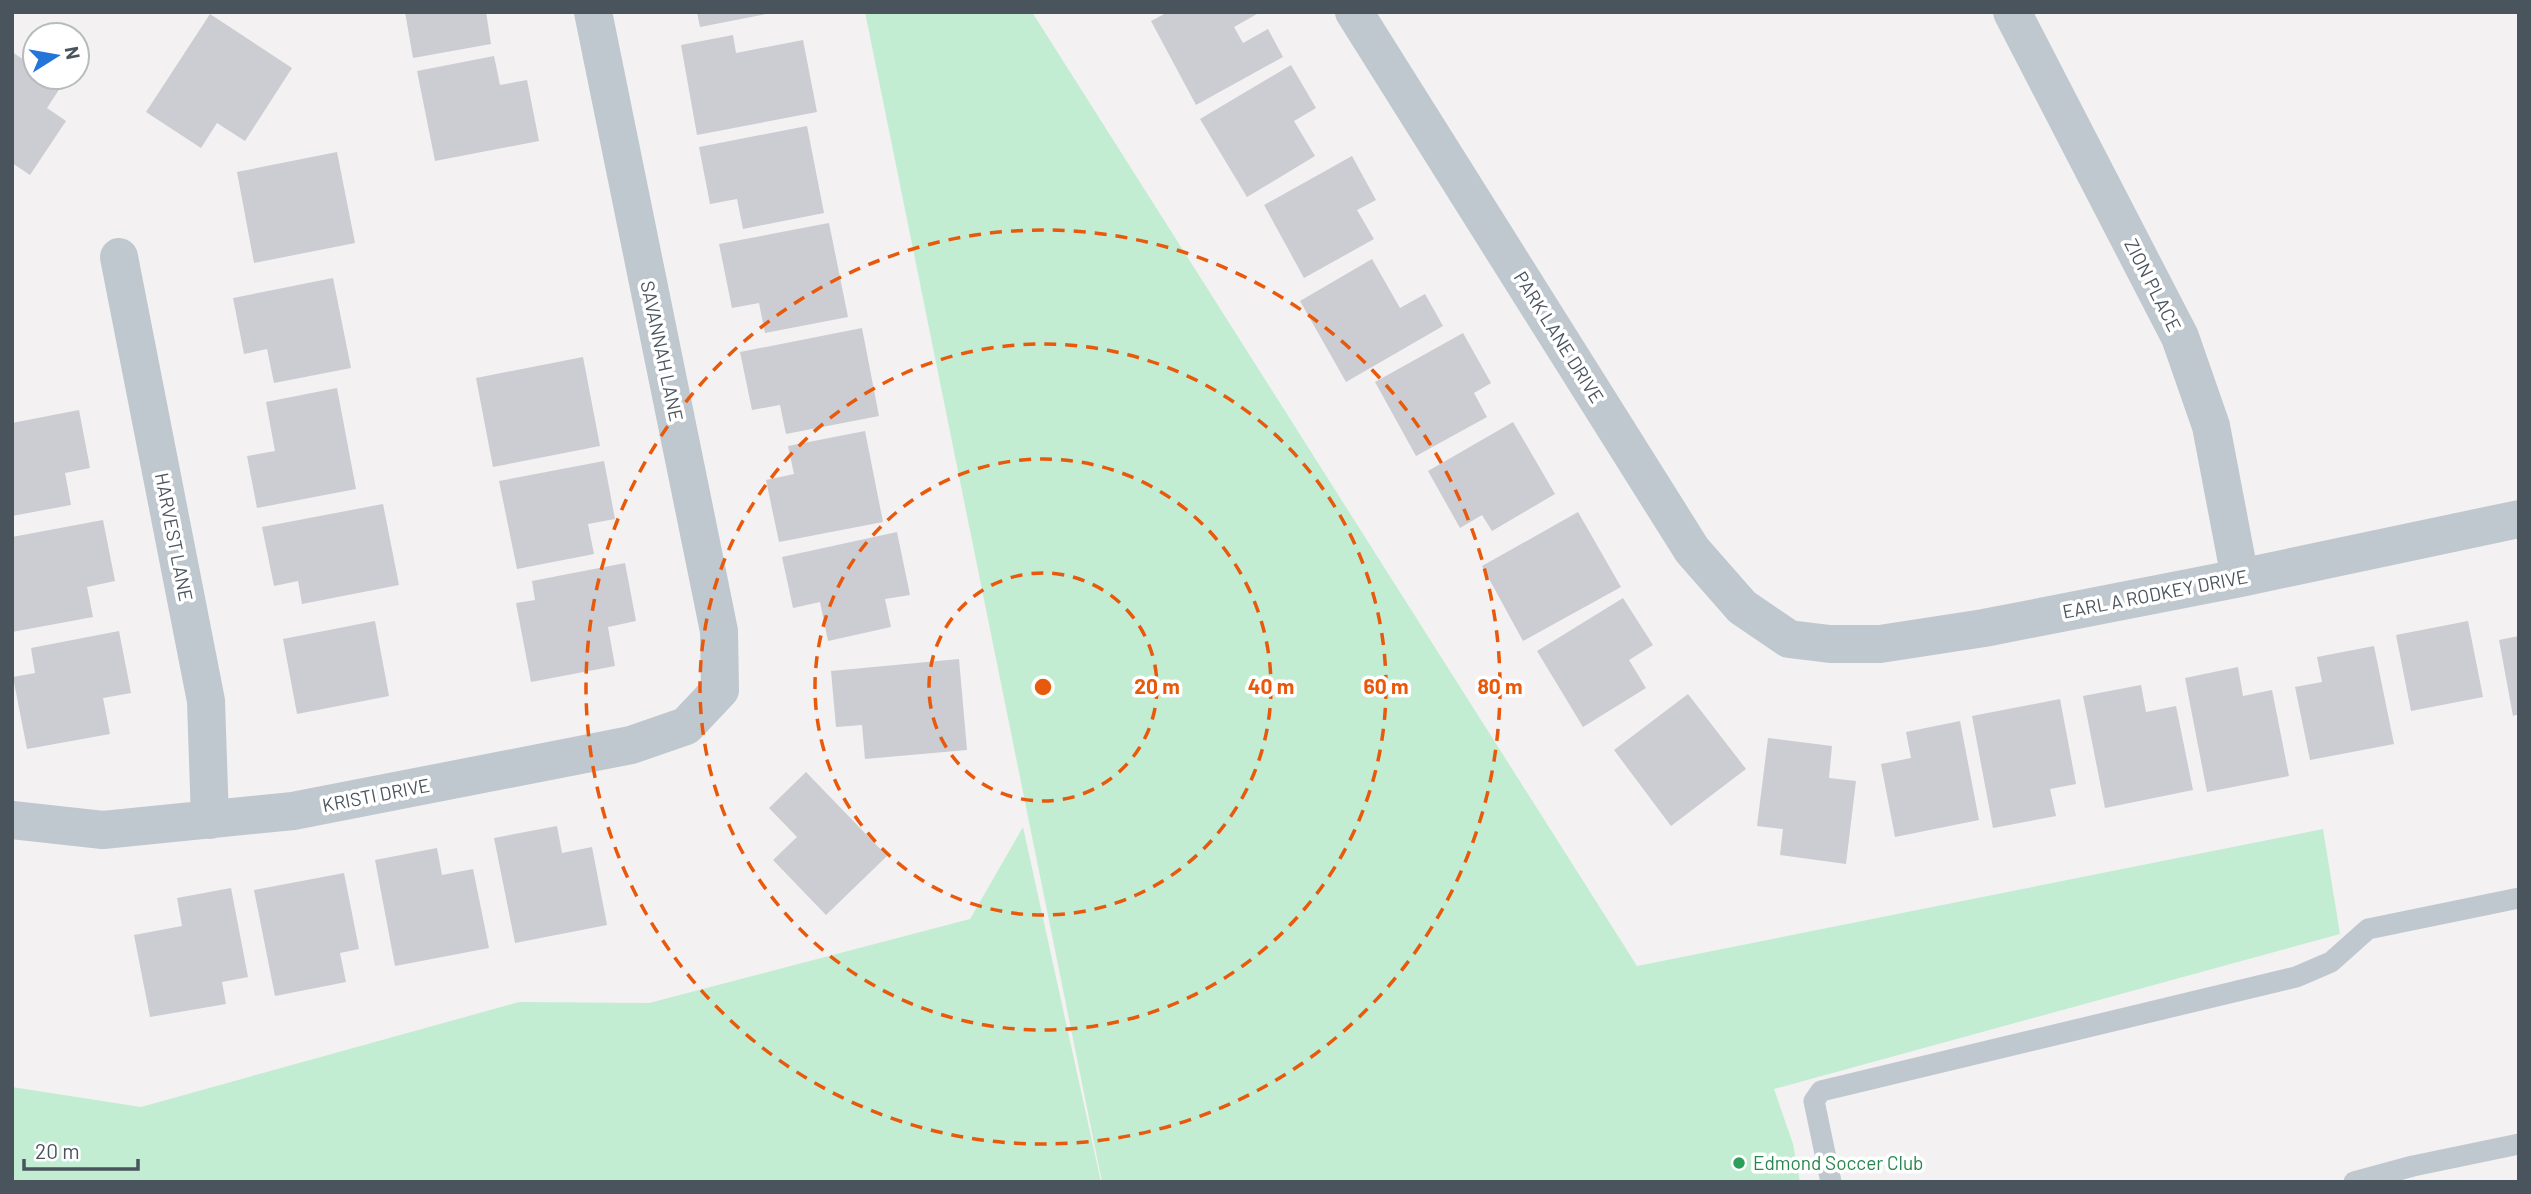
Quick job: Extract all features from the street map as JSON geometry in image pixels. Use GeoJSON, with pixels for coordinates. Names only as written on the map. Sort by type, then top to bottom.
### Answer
{"type":"FeatureCollection","features":[{"type":"Feature","properties":{"kind":"street","name":"SAVANNAH LANE"},"geometry":{"type":"LineString","coordinates":[[593,12],[719,631],[720,690]]}},
{"type":"Feature","properties":{"kind":"street","name":"PARK LANE DRIVE"},"geometry":{"type":"LineString","coordinates":[[1354,12],[1692,550],[1742,607],[1789,639]]}},
{"type":"Feature","properties":{"kind":"street","name":"ZION PLACE"},"geometry":{"type":"LineString","coordinates":[[2012,12],[2180,337],[2211,426],[2241,578]]}},
{"type":"Feature","properties":{"kind":"street","name":"HARVEST LANE"},"geometry":{"type":"LineString","coordinates":[[120,257],[206,701],[209,820]]}},
{"type":"Feature","properties":{"kind":"street","name":"EARL A RODKEY DRIVE"},"geometry":{"type":"LineString","coordinates":[[1789,639],[1830,645],[1880,644],[1984,628],[2241,578],[2519,519]]}},
{"type":"Feature","properties":{"kind":"street","name":"KRISTI DRIVE"},"geometry":{"type":"LineString","coordinates":[[12,820],[103,830],[293,811],[631,745],[686,726],[720,690]]}},
{"type":"Feature","properties":{"kind":"lane"},"geometry":{"type":"LineString","coordinates":[[1831,1182],[1814,1101],[1821,1091],[2296,977],[2331,962],[2368,929],[2519,898]]}},
{"type":"Feature","properties":{"kind":"lane"},"geometry":{"type":"LineString","coordinates":[[2354,1182],[2413,1166],[2519,1144]]}},
{"type":"Feature","properties":{"kind":"green space"},"geometry":{"type":"Polygon","coordinates":[[[865,12],[1032,12],[1637,966],[2323,829],[2340,934],[1774,1089],[1793,1144],[1800,1182],[1102,1182],[865,12]]]}},
{"type":"Feature","properties":{"kind":"green space"},"geometry":{"type":"Polygon","coordinates":[[[1023,827],[1101,1182],[12,1182],[12,1087],[141,1107],[519,1002],[649,1003],[970,919],[1023,827]]]}},
{"type":"Feature","properties":{"kind":"building"},"geometry":{"type":"Polygon","coordinates":[[[405,12],[486,12],[491,44],[413,58],[405,12]]]}},
{"type":"Feature","properties":{"kind":"building"},"geometry":{"type":"Polygon","coordinates":[[[697,12],[766,12],[766,14],[700,27],[697,12]]]}},
{"type":"Feature","properties":{"kind":"building"},"geometry":{"type":"Polygon","coordinates":[[[1168,12],[1257,12],[1234,27],[1243,43],[1268,29],[1283,57],[1196,105],[1151,21],[1168,12]]]}},
{"type":"Feature","properties":{"kind":"building"},"geometry":{"type":"Polygon","coordinates":[[[210,14],[292,68],[245,141],[217,123],[201,148],[146,112],[210,14]]]}},
{"type":"Feature","properties":{"kind":"building"},"geometry":{"type":"Polygon","coordinates":[[[733,35],[736,53],[803,40],[817,112],[697,135],[681,45],[733,35]]]}},
{"type":"Feature","properties":{"kind":"building"},"geometry":{"type":"Polygon","coordinates":[[[12,52],[21,58],[21,91],[58,91],[47,108],[66,121],[30,175],[12,163],[12,52]]]}},
{"type":"Feature","properties":{"kind":"building"},"geometry":{"type":"Polygon","coordinates":[[[494,56],[500,85],[527,80],[539,141],[435,161],[417,71],[494,56]]]}},
{"type":"Feature","properties":{"kind":"building"},"geometry":{"type":"Polygon","coordinates":[[[1291,65],[1316,108],[1294,121],[1315,156],[1247,197],[1200,119],[1291,65]]]}},
{"type":"Feature","properties":{"kind":"building"},"geometry":{"type":"Polygon","coordinates":[[[807,126],[824,213],[743,229],[737,199],[710,204],[699,147],[807,126]]]}},
{"type":"Feature","properties":{"kind":"building"},"geometry":{"type":"Polygon","coordinates":[[[337,152],[355,243],[254,263],[237,172],[337,152]]]}},
{"type":"Feature","properties":{"kind":"building"},"geometry":{"type":"Polygon","coordinates":[[[1352,156],[1376,200],[1357,210],[1374,239],[1304,278],[1264,205],[1352,156]]]}},
{"type":"Feature","properties":{"kind":"building"},"geometry":{"type":"Polygon","coordinates":[[[829,223],[848,317],[765,333],[759,303],[732,308],[719,244],[829,223]]]}},
{"type":"Feature","properties":{"kind":"building"},"geometry":{"type":"Polygon","coordinates":[[[1372,259],[1400,308],[1425,294],[1443,326],[1346,382],[1300,301],[1372,259]]]}},
{"type":"Feature","properties":{"kind":"building"},"geometry":{"type":"Polygon","coordinates":[[[333,278],[351,368],[274,383],[267,349],[244,354],[233,298],[333,278]]]}},
{"type":"Feature","properties":{"kind":"building"},"geometry":{"type":"Polygon","coordinates":[[[862,328],[879,416],[786,434],[780,405],[752,410],[740,352],[862,328]]]}},
{"type":"Feature","properties":{"kind":"building"},"geometry":{"type":"Polygon","coordinates":[[[1463,333],[1491,383],[1474,393],[1487,417],[1416,456],[1375,382],[1463,333]]]}},
{"type":"Feature","properties":{"kind":"building"},"geometry":{"type":"Polygon","coordinates":[[[583,357],[600,446],[493,467],[476,378],[583,357]]]}},
{"type":"Feature","properties":{"kind":"building"},"geometry":{"type":"Polygon","coordinates":[[[337,388],[356,489],[257,508],[247,456],[275,451],[266,402],[337,388]]]}},
{"type":"Feature","properties":{"kind":"building"},"geometry":{"type":"Polygon","coordinates":[[[79,410],[90,468],[65,473],[71,505],[12,516],[12,423],[79,410]]]}},
{"type":"Feature","properties":{"kind":"building"},"geometry":{"type":"Polygon","coordinates":[[[1513,422],[1555,494],[1492,531],[1482,515],[1460,528],[1428,471],[1513,422]]]}},
{"type":"Feature","properties":{"kind":"building"},"geometry":{"type":"Polygon","coordinates":[[[865,431],[883,522],[779,542],[766,480],[794,474],[788,446],[865,431]]]}},
{"type":"Feature","properties":{"kind":"building"},"geometry":{"type":"Polygon","coordinates":[[[604,461],[615,519],[588,524],[594,554],[517,569],[499,481],[604,461]]]}},
{"type":"Feature","properties":{"kind":"building"},"geometry":{"type":"Polygon","coordinates":[[[383,504],[399,585],[302,604],[298,581],[274,586],[262,527],[383,504]]]}},
{"type":"Feature","properties":{"kind":"building"},"geometry":{"type":"Polygon","coordinates":[[[1578,512],[1621,587],[1523,641],[1482,566],[1578,512]]]}},
{"type":"Feature","properties":{"kind":"building"},"geometry":{"type":"Polygon","coordinates":[[[103,520],[115,581],[87,587],[93,617],[12,632],[12,537],[103,520]]]}},
{"type":"Feature","properties":{"kind":"building"},"geometry":{"type":"Polygon","coordinates":[[[897,532],[910,595],[885,599],[891,627],[828,641],[820,602],[793,608],[782,557],[897,532]]]}},
{"type":"Feature","properties":{"kind":"building"},"geometry":{"type":"Polygon","coordinates":[[[625,563],[636,621],[608,627],[615,666],[531,682],[516,603],[535,600],[532,581],[625,563]]]}},
{"type":"Feature","properties":{"kind":"building"},"geometry":{"type":"Polygon","coordinates":[[[1623,598],[1653,645],[1629,660],[1646,688],[1583,727],[1537,651],[1623,598]]]}},
{"type":"Feature","properties":{"kind":"building"},"geometry":{"type":"Polygon","coordinates":[[[375,621],[389,696],[297,714],[283,639],[375,621]]]}},
{"type":"Feature","properties":{"kind":"building"},"geometry":{"type":"Polygon","coordinates":[[[2468,621],[2483,697],[2411,711],[2396,635],[2468,621]]]}},
{"type":"Feature","properties":{"kind":"building"},"geometry":{"type":"Polygon","coordinates":[[[119,631],[131,693],[103,698],[110,734],[27,749],[13,677],[35,673],[31,648],[119,631]]]}},
{"type":"Feature","properties":{"kind":"building"},"geometry":{"type":"Polygon","coordinates":[[[2519,636],[2519,714],[2513,716],[2499,640],[2519,636]]]}},
{"type":"Feature","properties":{"kind":"building"},"geometry":{"type":"Polygon","coordinates":[[[2374,646],[2394,744],[2310,760],[2295,687],[2322,682],[2317,657],[2374,646]]]}},
{"type":"Feature","properties":{"kind":"building"},"geometry":{"type":"Polygon","coordinates":[[[959,659],[967,750],[865,759],[862,725],[836,727],[831,671],[959,659]]]}},
{"type":"Feature","properties":{"kind":"building"},"geometry":{"type":"Polygon","coordinates":[[[2238,667],[2243,696],[2272,690],[2289,776],[2207,792],[2185,678],[2238,667]]]}},
{"type":"Feature","properties":{"kind":"building"},"geometry":{"type":"Polygon","coordinates":[[[2141,685],[2146,712],[2176,706],[2193,790],[2105,808],[2083,696],[2141,685]]]}},
{"type":"Feature","properties":{"kind":"building"},"geometry":{"type":"Polygon","coordinates":[[[1688,694],[1746,769],[1671,826],[1614,750],[1688,694]]]}},
{"type":"Feature","properties":{"kind":"building"},"geometry":{"type":"Polygon","coordinates":[[[2060,699],[2076,784],[2050,789],[2056,816],[1993,828],[1972,716],[2060,699]]]}},
{"type":"Feature","properties":{"kind":"building"},"geometry":{"type":"Polygon","coordinates":[[[1960,721],[1979,820],[1895,837],[1881,764],[1911,758],[1906,732],[1960,721]]]}},
{"type":"Feature","properties":{"kind":"building"},"geometry":{"type":"Polygon","coordinates":[[[1768,738],[1832,746],[1829,778],[1856,781],[1846,864],[1780,855],[1783,829],[1757,826],[1768,738]]]}},
{"type":"Feature","properties":{"kind":"building"},"geometry":{"type":"Polygon","coordinates":[[[806,772],[887,856],[826,915],[773,860],[797,837],[769,808],[806,772]]]}},
{"type":"Feature","properties":{"kind":"building"},"geometry":{"type":"Polygon","coordinates":[[[557,826],[562,853],[592,847],[607,925],[515,943],[494,838],[557,826]]]}},
{"type":"Feature","properties":{"kind":"building"},"geometry":{"type":"Polygon","coordinates":[[[437,848],[442,875],[473,869],[489,948],[395,966],[375,860],[437,848]]]}},
{"type":"Feature","properties":{"kind":"building"},"geometry":{"type":"Polygon","coordinates":[[[344,873],[359,949],[340,953],[346,982],[275,996],[254,890],[344,873]]]}},
{"type":"Feature","properties":{"kind":"building"},"geometry":{"type":"Polygon","coordinates":[[[231,888],[248,977],[222,982],[226,1004],[150,1017],[134,935],[182,926],[177,898],[231,888]]]}},
{"type":"Feature","properties":{"kind":"place","name":"Edmond Soccer Club"},"geometry":{"type":"Point","coordinates":[1739,1163]}}]}
